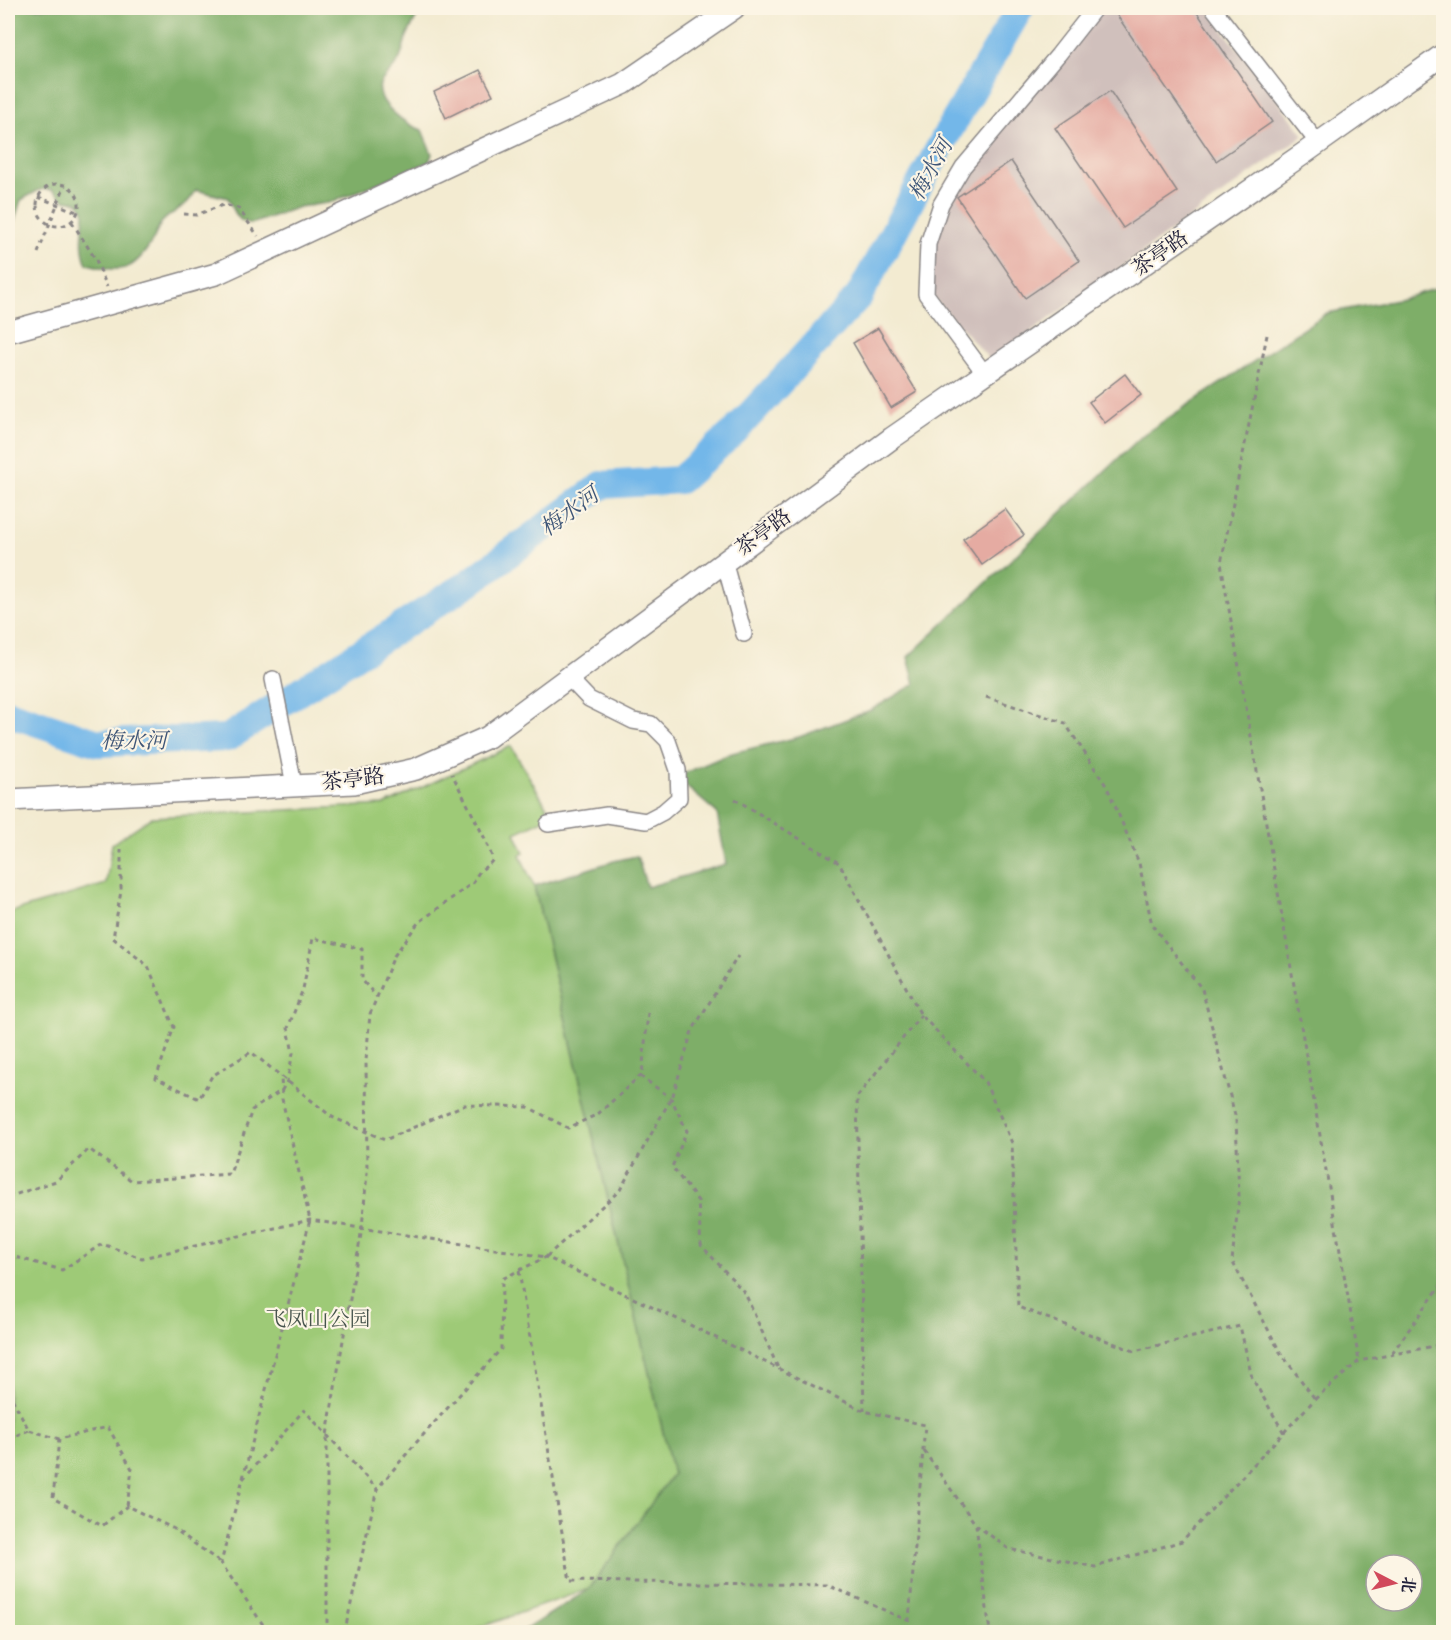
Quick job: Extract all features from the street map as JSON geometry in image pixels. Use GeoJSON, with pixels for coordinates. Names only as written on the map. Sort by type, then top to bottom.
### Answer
{"type":"FeatureCollection","features":[{"type":"Feature","properties":{"kind":"street"},"geometry":{"type":"LineString","coordinates":[[8,332],[216,274],[623,84],[734,8]]}},
{"type":"Feature","properties":{"kind":"street"},"geometry":{"type":"LineString","coordinates":[[985,374],[926,294],[928,244],[942,204],[963,167],[1095,8]]}},
{"type":"Feature","properties":{"kind":"street"},"geometry":{"type":"LineString","coordinates":[[1213,8],[1318,143]]}},
{"type":"Feature","properties":{"kind":"street","name":"茶亭路"},"geometry":{"type":"LineString","coordinates":[[8,800],[354,783],[416,769],[488,737],[892,438],[1443,54]]}},
{"type":"Feature","properties":{"kind":"street"},"geometry":{"type":"LineString","coordinates":[[724,561],[744,634]]}},
{"type":"Feature","properties":{"kind":"street"},"geometry":{"type":"LineString","coordinates":[[548,824],[607,815],[646,821],[663,812],[679,798],[678,770],[668,741],[651,724],[633,721],[589,699],[568,677]]}},
{"type":"Feature","properties":{"kind":"street"},"geometry":{"type":"LineString","coordinates":[[273,679],[294,785]]}},
{"type":"Feature","properties":{"kind":"path"},"geometry":{"type":"LineString","coordinates":[[54,184],[65,185],[73,190],[76,196],[79,203],[77,212],[65,225],[50,224],[40,217],[38,197],[47,187],[54,184]]}},
{"type":"Feature","properties":{"kind":"path"},"geometry":{"type":"LineString","coordinates":[[38,253],[65,185]]}},
{"type":"Feature","properties":{"kind":"path"},"geometry":{"type":"LineString","coordinates":[[38,197],[77,212]]}},
{"type":"Feature","properties":{"kind":"path"},"geometry":{"type":"LineString","coordinates":[[184,214],[196,215],[223,205],[238,208],[268,250]]}},
{"type":"Feature","properties":{"kind":"path"},"geometry":{"type":"LineString","coordinates":[[71,221],[96,260],[113,303]]}},
{"type":"Feature","properties":{"kind":"path"},"geometry":{"type":"LineString","coordinates":[[1267,335],[1221,563],[1359,1361]]}},
{"type":"Feature","properties":{"kind":"path"},"geometry":{"type":"LineString","coordinates":[[986,697],[1065,723],[1107,786],[1139,863],[1152,925],[1202,988],[1236,1119],[1239,1196],[1232,1261],[1280,1352],[1315,1399]]}},
{"type":"Feature","properties":{"kind":"path"},"geometry":{"type":"LineString","coordinates":[[327,1632],[327,1436],[362,1228],[367,1173],[370,1014],[394,957],[418,923],[474,882],[478,871],[491,863],[493,859],[452,774]]}},
{"type":"Feature","properties":{"kind":"path"},"geometry":{"type":"LineString","coordinates":[[735,800],[839,863],[921,1015],[985,1082],[1012,1143],[1018,1307],[1134,1352],[1240,1326],[1252,1378],[1284,1433]]}},
{"type":"Feature","properties":{"kind":"path"},"geometry":{"type":"LineString","coordinates":[[121,849],[121,891],[113,938],[148,966],[174,1027],[156,1078],[200,1099],[212,1076],[251,1052],[332,1117],[385,1140],[464,1105],[528,1107],[568,1128],[598,1114],[642,1074],[648,1013]]}},
{"type":"Feature","properties":{"kind":"path"},"geometry":{"type":"LineString","coordinates":[[8,1194],[14,1195],[56,1181],[89,1149],[132,1181],[230,1174],[252,1110],[282,1090],[288,1081],[293,1053],[288,1028],[303,989],[313,938],[362,949],[362,980],[377,996]]}},
{"type":"Feature","properties":{"kind":"path"},"geometry":{"type":"LineString","coordinates":[[344,1632],[377,1489],[415,1443],[501,1349],[502,1279],[546,1257],[620,1190],[671,1098],[692,1031],[738,956]]}},
{"type":"Feature","properties":{"kind":"path"},"geometry":{"type":"LineString","coordinates":[[864,1411],[857,1097],[921,1015]]}},
{"type":"Feature","properties":{"kind":"path"},"geometry":{"type":"LineString","coordinates":[[221,1563],[310,1220],[282,1099],[281,1076]]}},
{"type":"Feature","properties":{"kind":"path"},"geometry":{"type":"LineString","coordinates":[[640,1076],[671,1098],[687,1131],[672,1167],[698,1202],[701,1245],[745,1293],[778,1368]]}},
{"type":"Feature","properties":{"kind":"path"},"geometry":{"type":"LineString","coordinates":[[8,1255],[62,1270],[102,1244],[142,1258],[310,1220],[546,1257],[864,1411],[925,1425],[908,1632]]}},
{"type":"Feature","properties":{"kind":"path"},"geometry":{"type":"LineString","coordinates":[[519,1271],[570,1581],[827,1586],[909,1621]]}},
{"type":"Feature","properties":{"kind":"path"},"geometry":{"type":"LineString","coordinates":[[1391,1355],[1443,1281]]}},
{"type":"Feature","properties":{"kind":"path"},"geometry":{"type":"LineString","coordinates":[[923,1450],[976,1525],[1009,1549],[1095,1567],[1182,1541],[1315,1399],[1359,1361],[1443,1344]]}},
{"type":"Feature","properties":{"kind":"path"},"geometry":{"type":"LineString","coordinates":[[8,1391],[28,1430]]}},
{"type":"Feature","properties":{"kind":"path"},"geometry":{"type":"LineString","coordinates":[[242,1481],[304,1410],[377,1489]]}},
{"type":"Feature","properties":{"kind":"path"},"geometry":{"type":"LineString","coordinates":[[8,1439],[28,1430],[59,1439],[108,1427],[132,1469],[127,1506],[102,1526],[53,1498],[59,1439]]}},
{"type":"Feature","properties":{"kind":"path"},"geometry":{"type":"LineString","coordinates":[[127,1506],[176,1530],[221,1563],[268,1632]]}},
{"type":"Feature","properties":{"kind":"path"},"geometry":{"type":"LineString","coordinates":[[976,1525],[990,1632]]}},
{"type":"Feature","properties":{"kind":"path"},"geometry":{"type":"LineString","coordinates":[[8,1630],[12,1632]]}},
{"type":"Feature","properties":{"kind":"path"},"geometry":{"type":"LineString","coordinates":[[1437,1632],[1443,1632]]}},
{"type":"Feature","properties":{"kind":"shaded area"},"geometry":{"type":"Polygon","coordinates":[[[1101,8],[1206,8],[1304,135],[991,361],[928,291],[931,244],[943,210],[992,140],[1101,8]]]}},
{"type":"Feature","properties":{"kind":"green space"},"geometry":{"type":"Polygon","coordinates":[[[8,8],[423,8],[406,39],[398,62],[380,84],[380,92],[382,99],[394,113],[408,124],[422,130],[432,154],[429,162],[337,200],[299,207],[254,223],[240,219],[228,198],[196,190],[185,205],[162,222],[153,240],[138,260],[124,268],[87,264],[83,244],[84,210],[78,202],[64,200],[53,190],[39,190],[21,200],[8,238],[8,8]]]}},
{"type":"Feature","properties":{"kind":"green space"},"geometry":{"type":"Polygon","coordinates":[[[1443,286],[1443,1632],[521,1632],[588,1590],[673,1474],[534,886],[637,856],[647,887],[726,864],[717,813],[675,777],[732,753],[799,737],[871,710],[915,684],[908,657],[1144,434],[1327,313],[1402,299],[1443,286]]]}},
{"type":"Feature","properties":{"kind":"green space","name":"飞凤山公园"},"geometry":{"type":"Polygon","coordinates":[[[511,746],[552,816],[515,833],[524,853],[520,855],[534,886],[673,1474],[600,1585],[466,1632],[8,1632],[8,913],[106,884],[112,844],[152,817],[384,805],[511,746]]]}},
{"type":"Feature","properties":{"kind":"building"},"geometry":{"type":"Polygon","coordinates":[[[1112,8],[1194,8],[1272,122],[1216,161],[1112,8]]]}},
{"type":"Feature","properties":{"kind":"building"},"geometry":{"type":"Polygon","coordinates":[[[480,70],[493,95],[446,118],[434,92],[480,70]]]}},
{"type":"Feature","properties":{"kind":"building"},"geometry":{"type":"Polygon","coordinates":[[[1110,91],[1177,192],[1123,228],[1055,128],[1110,91]]]}},
{"type":"Feature","properties":{"kind":"building"},"geometry":{"type":"Polygon","coordinates":[[[1011,161],[1079,261],[1025,298],[957,197],[1011,161]]]}},
{"type":"Feature","properties":{"kind":"building"},"geometry":{"type":"Polygon","coordinates":[[[878,328],[917,392],[891,408],[853,343],[878,328]]]}},
{"type":"Feature","properties":{"kind":"building"},"geometry":{"type":"Polygon","coordinates":[[[1125,374],[1141,395],[1105,423],[1089,402],[1125,374]]]}},
{"type":"Feature","properties":{"kind":"building"},"geometry":{"type":"Polygon","coordinates":[[[1005,509],[1024,535],[982,565],[963,539],[1005,509]]]}},
{"type":"Feature","properties":{"kind":"waterway","name":"梅水河"},"geometry":{"type":"LineString","coordinates":[[8,713],[98,743],[227,738],[469,583],[602,485],[680,480],[735,431],[859,296],[947,134],[1020,8]]}}]}
